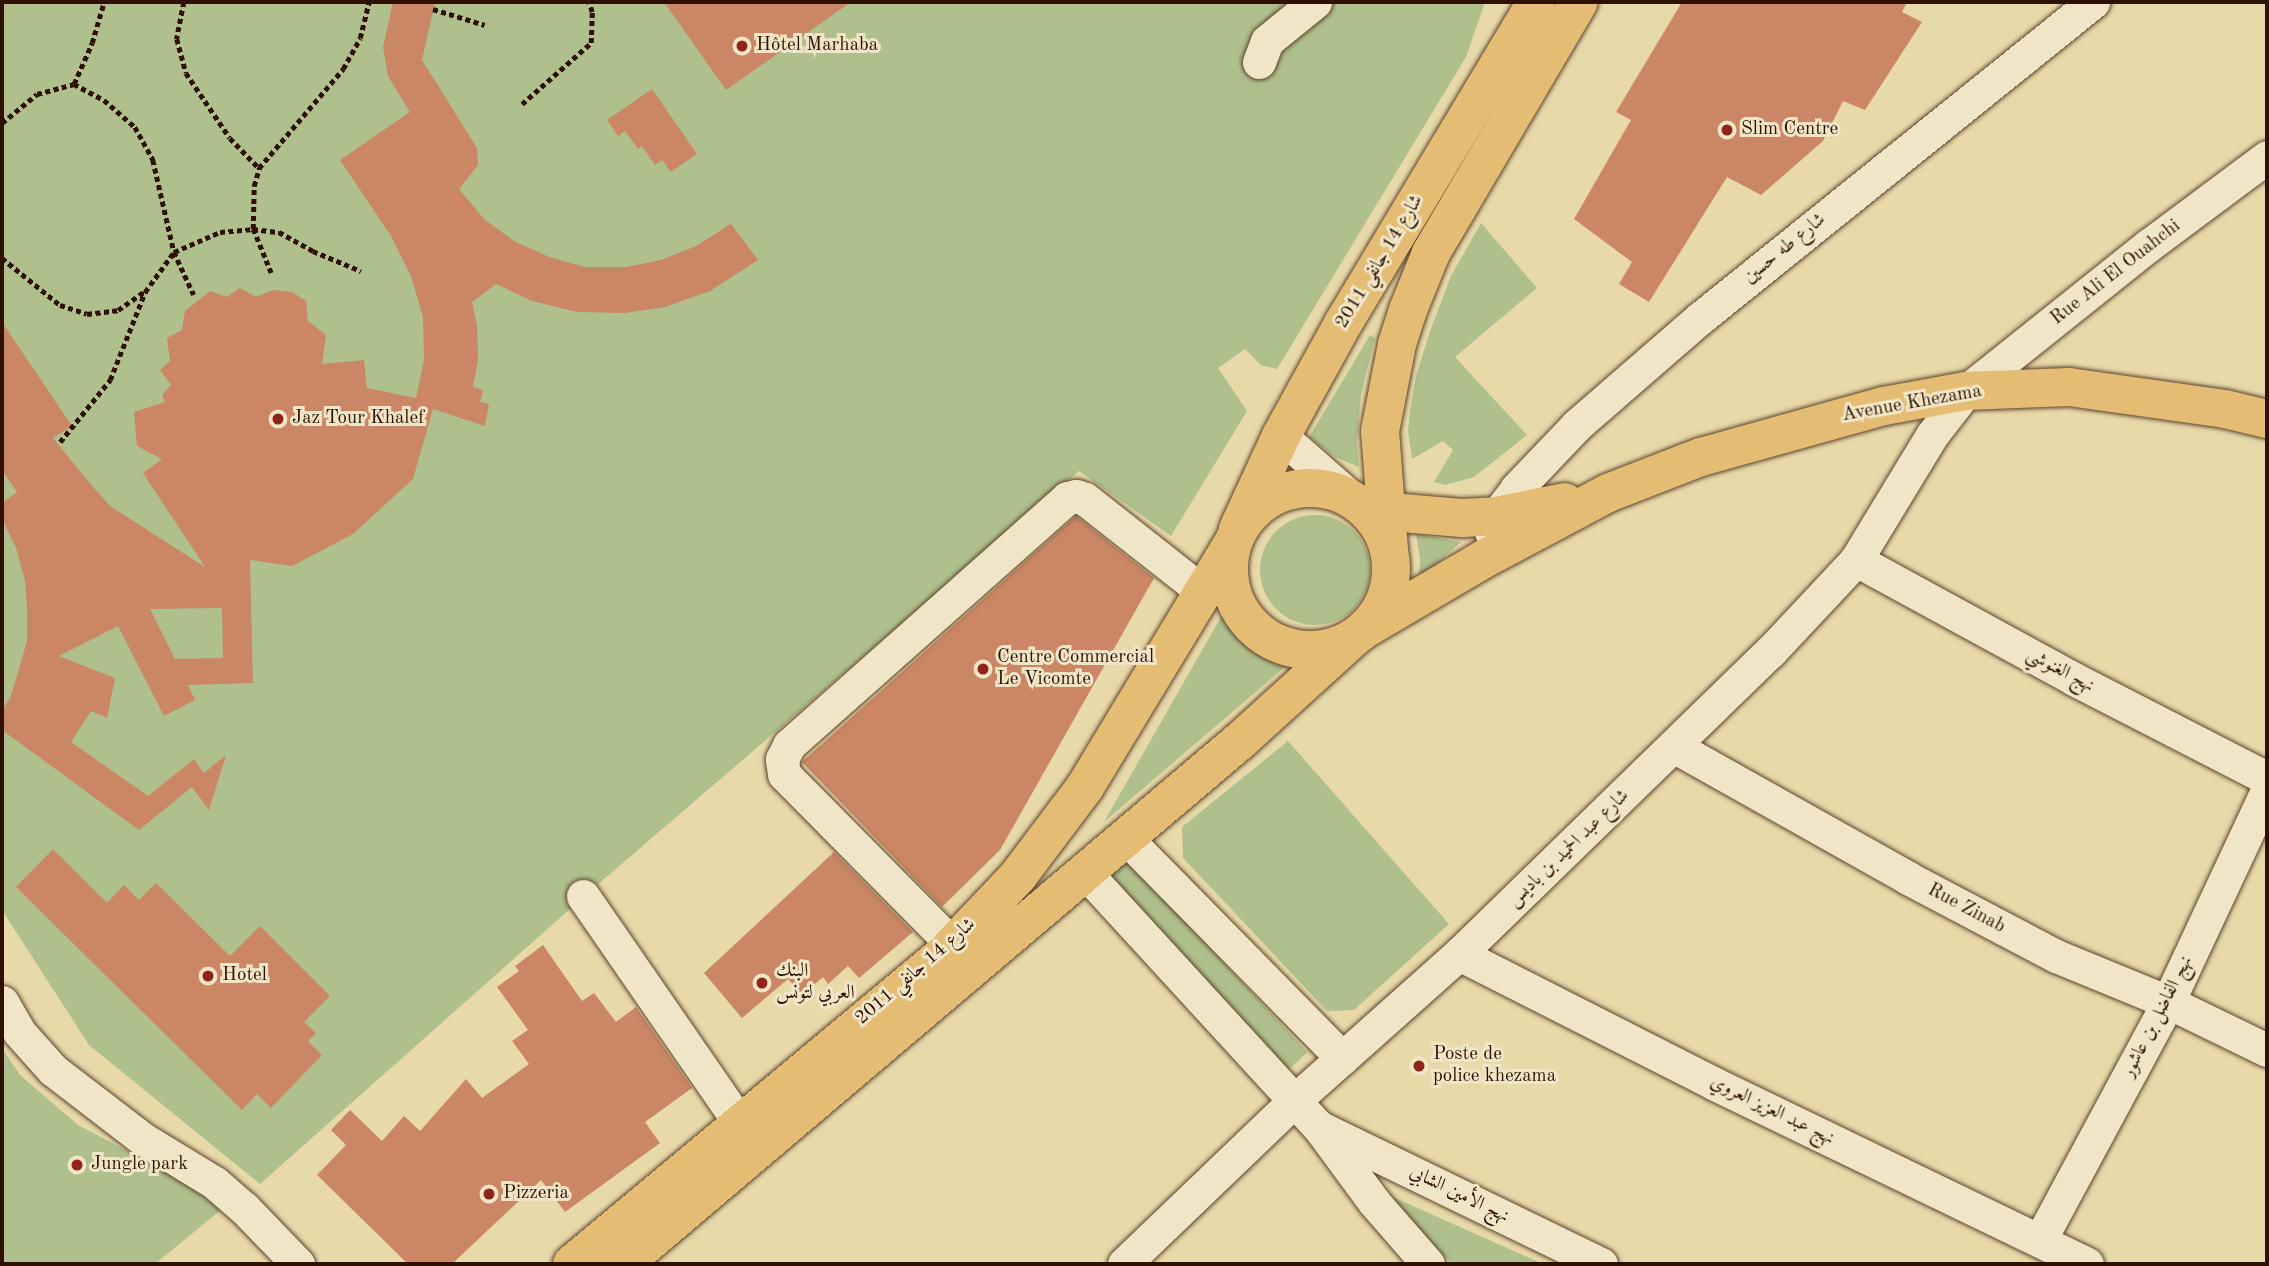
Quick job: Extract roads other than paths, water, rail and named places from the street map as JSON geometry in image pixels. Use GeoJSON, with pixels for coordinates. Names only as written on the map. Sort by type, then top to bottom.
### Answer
{"type":"FeatureCollection","features":[{"type":"Feature","properties":{"kind":"main road","name":"شارع 14 جانفي 2011"},"geometry":{"type":"LineString","coordinates":[[572,1264],[953,945],[1018,876],[1064,817],[1235,537],[1281,436],[1344,322],[1536,2]]}},
{"type":"Feature","properties":{"kind":"main road","name":"شارع 14 جانفي 2011"},"geometry":{"type":"LineString","coordinates":[[1369,508],[1380,431],[1397,344],[1431,253],[1579,2]]}},
{"type":"Feature","properties":{"kind":"main road","name":"Avenue Khezama"},"geometry":{"type":"LineString","coordinates":[[1358,634],[1484,559],[1608,493],[1701,457],[1884,406],[1966,391],[2069,387],[2212,407],[2267,419]]}},
{"type":"Feature","properties":{"kind":"main road"},"geometry":{"type":"LineString","coordinates":[[1304,487],[1331,490],[1369,508],[1389,550],[1391,572],[1388,593],[1358,634],[1326,649],[1298,650],[1264,635],[1249,624],[1234,600],[1228,572],[1235,537],[1255,508],[1277,494],[1304,487]]}},
{"type":"Feature","properties":{"kind":"main road","name":"Avenue Khezama"},"geometry":{"type":"LineString","coordinates":[[1369,508],[1462,518],[1496,516],[1608,493]]}},
{"type":"Feature","properties":{"kind":"main road","name":"شارع 14 جانفي 2011"},"geometry":{"type":"LineString","coordinates":[[623,1264],[1240,741],[1358,634]]}},
{"type":"Feature","properties":{"kind":"street"},"geometry":{"type":"LineString","coordinates":[[1259,62],[1267,41],[1315,2]]}},
{"type":"Feature","properties":{"kind":"street","name":"شارع طه حسين"},"geometry":{"type":"LineString","coordinates":[[1496,516],[1541,460],[1699,318],[2093,2]]}},
{"type":"Feature","properties":{"kind":"street","name":"Rue Ali El Ouahchi"},"geometry":{"type":"LineString","coordinates":[[1966,391],[2150,245],[2267,157]]}},
{"type":"Feature","properties":{"kind":"street","name":"شارع عبد الحميد بن باديس"},"geometry":{"type":"LineString","coordinates":[[1124,1264],[1294,1101],[1459,954],[1675,747],[1780,642],[1856,560],[1932,435],[1966,391]]}},
{"type":"Feature","properties":{"kind":"street"},"geometry":{"type":"LineString","coordinates":[[1281,436],[1369,508]]}},
{"type":"Feature","properties":{"kind":"street"},"geometry":{"type":"LineString","coordinates":[[953,945],[784,774],[782,759],[789,745],[1068,498],[1076,496],[1085,499],[1202,591]]}},
{"type":"Feature","properties":{"kind":"street"},"geometry":{"type":"LineString","coordinates":[[1484,559],[1496,516]]}},
{"type":"Feature","properties":{"kind":"street","name":"نهج الغنوشي"},"geometry":{"type":"LineString","coordinates":[[1856,560],[2074,679],[2267,778]]}},
{"type":"Feature","properties":{"kind":"street","name":"Rue Zinab"},"geometry":{"type":"LineString","coordinates":[[1675,747],[1908,878],[2056,956],[2168,1002],[2267,1050]]}},
{"type":"Feature","properties":{"kind":"street","name":"نهج الفاضل بن عاشور"},"geometry":{"type":"LineString","coordinates":[[2040,1240],[2168,1002],[2267,791]]}},
{"type":"Feature","properties":{"kind":"street"},"geometry":{"type":"LineString","coordinates":[[1125,838],[1342,1058]]}},
{"type":"Feature","properties":{"kind":"street"},"geometry":{"type":"LineString","coordinates":[[1084,871],[1318,1126],[1374,1202],[1428,1264]]}},
{"type":"Feature","properties":{"kind":"street"},"geometry":{"type":"LineString","coordinates":[[583,896],[739,1122]]}},
{"type":"Feature","properties":{"kind":"street","name":"نهج عبد العزيز العروي"},"geometry":{"type":"LineString","coordinates":[[1459,954],[1728,1090],[2087,1264]]}},
{"type":"Feature","properties":{"kind":"street"},"geometry":{"type":"LineString","coordinates":[[2,1002],[19,1032],[53,1070],[144,1139],[215,1183],[298,1264]]}},
{"type":"Feature","properties":{"kind":"street","name":"نهج الأمين الشابي"},"geometry":{"type":"LineString","coordinates":[[1318,1126],[1601,1264]]}},
{"type":"Feature","properties":{"kind":"place","name":"Hôtel Marhaba"},"geometry":{"type":"Point","coordinates":[742,46]}},
{"type":"Feature","properties":{"kind":"place","name":"Slim Centre"},"geometry":{"type":"Point","coordinates":[1727,130]}},
{"type":"Feature","properties":{"kind":"place","name":"Jaz Tour Khalef"},"geometry":{"type":"Point","coordinates":[278,419]}},
{"type":"Feature","properties":{"kind":"place","name":"Centre Commercial Le Vicomte"},"geometry":{"type":"Point","coordinates":[983,669]}},
{"type":"Feature","properties":{"kind":"place","name":"Hotel"},"geometry":{"type":"Point","coordinates":[208,976]}},
{"type":"Feature","properties":{"kind":"place","name":"البنك العربي لتونس"},"geometry":{"type":"Point","coordinates":[762,983]}},
{"type":"Feature","properties":{"kind":"place","name":"Poste de police khezama"},"geometry":{"type":"Point","coordinates":[1419,1066]}},
{"type":"Feature","properties":{"kind":"place","name":"Jungle park"},"geometry":{"type":"Point","coordinates":[77,1165]}},
{"type":"Feature","properties":{"kind":"place","name":"Pizzeria"},"geometry":{"type":"Point","coordinates":[489,1194]}}]}
